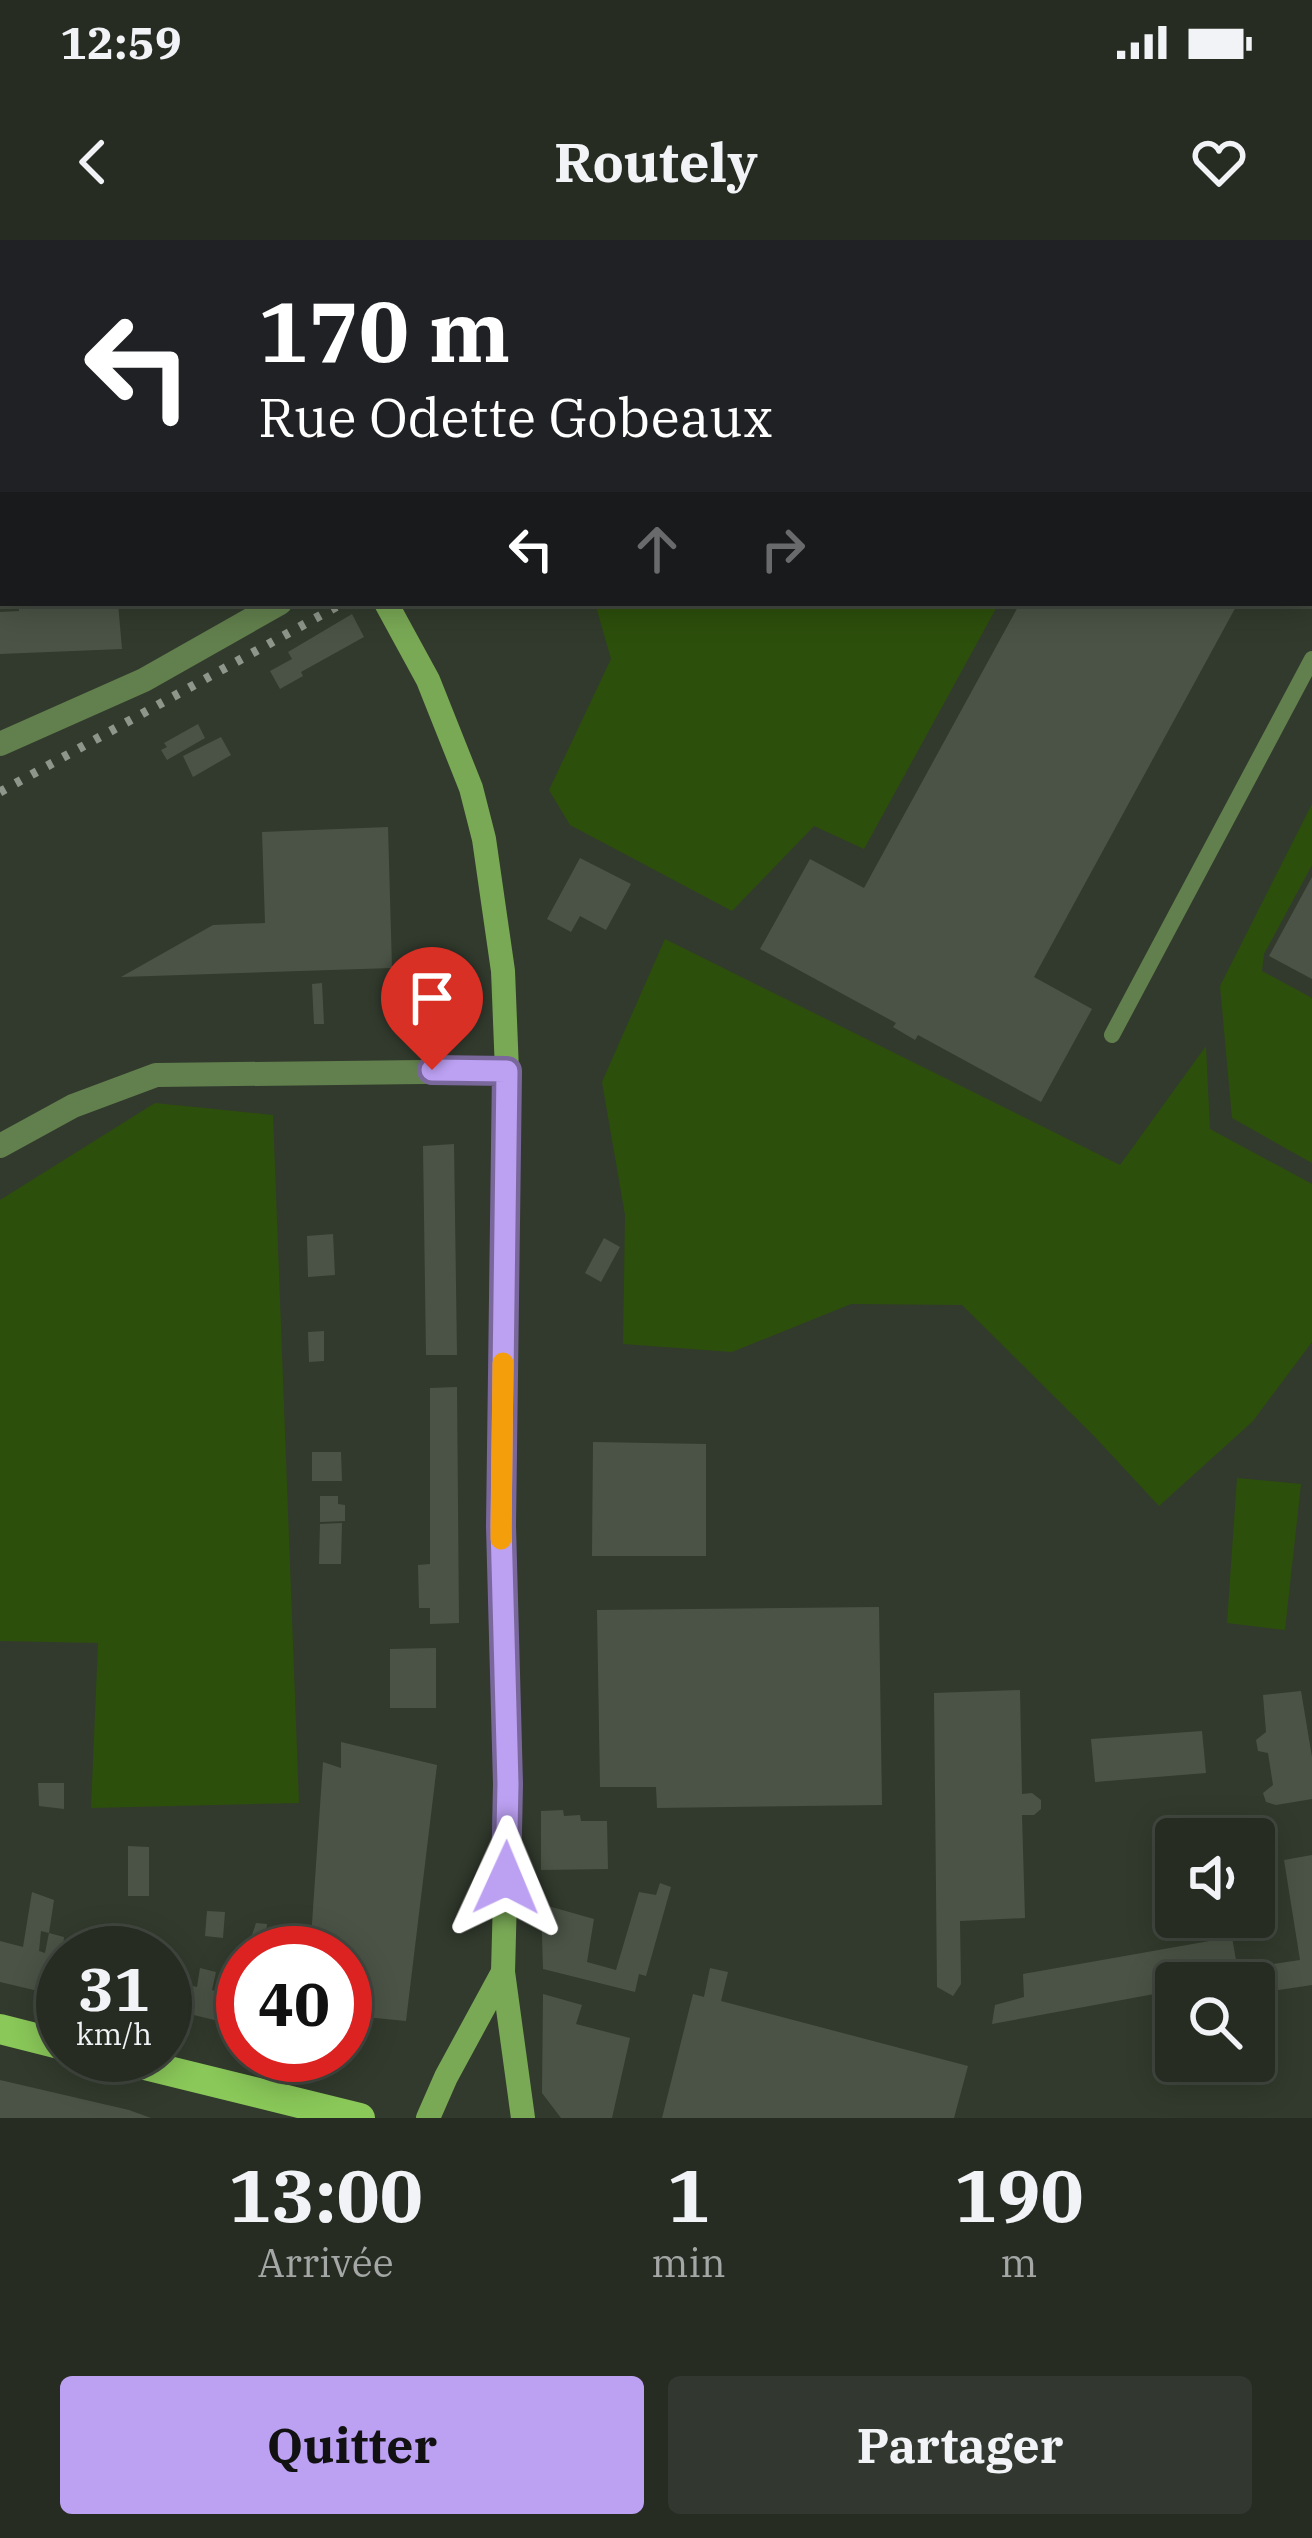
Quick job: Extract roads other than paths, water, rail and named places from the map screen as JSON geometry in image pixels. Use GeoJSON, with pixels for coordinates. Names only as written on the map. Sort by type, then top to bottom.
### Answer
{"type":"FeatureCollection","features":[{"type":"Feature","properties":{"kind":"main road"},"geometry":{"type":"LineString","coordinates":[[0,2030],[36,2039]]}},
{"type":"Feature","properties":{"kind":"main road"},"geometry":{"type":"LineString","coordinates":[[192,2077],[360,2118]]}},
{"type":"Feature","properties":{"kind":"street"},"geometry":{"type":"LineString","coordinates":[[0,744],[144,680],[275,606]]}},
{"type":"Feature","properties":{"kind":"street"},"geometry":{"type":"LineString","coordinates":[[388,606],[451,733],[484,838],[503,971],[507,1071],[501,1526],[508,1784],[503,1972],[523,2118]]}},
{"type":"Feature","properties":{"kind":"street"},"geometry":{"type":"LineString","coordinates":[[0,1146],[74,1106],[155,1075],[507,1071]]}},
{"type":"Feature","properties":{"kind":"street"},"geometry":{"type":"LineString","coordinates":[[428,2118],[503,1972]]}},
{"type":"Feature","properties":{"kind":"lane"},"geometry":{"type":"LineString","coordinates":[[1112,1035],[1312,658]]}},
{"type":"Feature","properties":{"kind":"railway"},"geometry":{"type":"LineString","coordinates":[[0,792],[338,606]]}}]}
